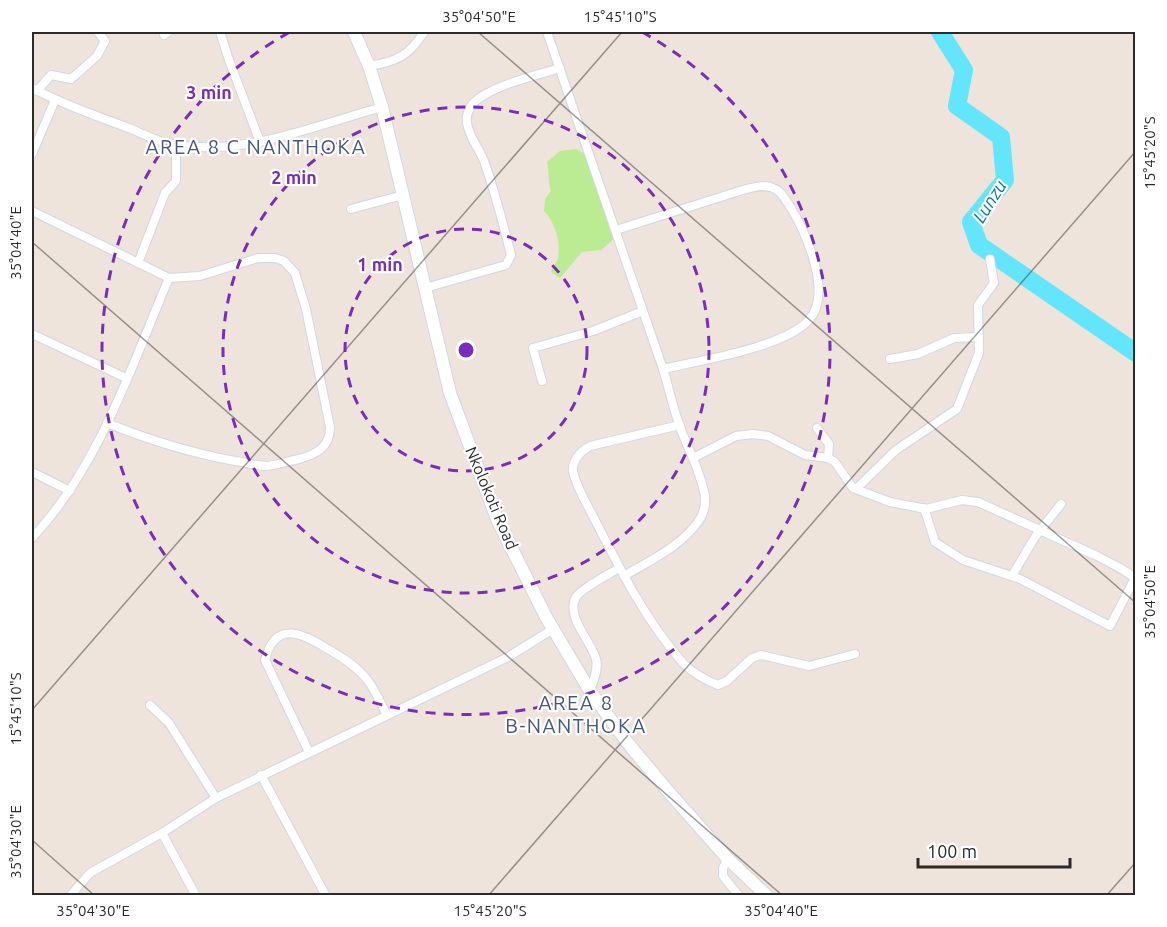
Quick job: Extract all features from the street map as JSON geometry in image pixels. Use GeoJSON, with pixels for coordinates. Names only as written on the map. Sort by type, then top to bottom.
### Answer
{"type":"FeatureCollection","features":[{"type":"Feature","properties":{"kind":"main road","name":"Nkolokoti Road"},"geometry":{"type":"LineString","coordinates":[[354,32],[369,66],[382,107],[450,393],[497,519],[553,629],[590,691],[627,742],[667,790],[728,860],[767,896]]}},
{"type":"Feature","properties":{"kind":"street"},"geometry":{"type":"LineString","coordinates":[[98,32],[105,40],[97,56],[71,79],[51,75],[34,90],[176,145],[220,147],[260,142],[382,107]]}},
{"type":"Feature","properties":{"kind":"street"},"geometry":{"type":"LineString","coordinates":[[220,32],[260,142]]}},
{"type":"Feature","properties":{"kind":"street"},"geometry":{"type":"LineString","coordinates":[[369,66],[394,61],[414,47],[424,32]]}},
{"type":"Feature","properties":{"kind":"street"},"geometry":{"type":"LineString","coordinates":[[547,32],[616,230],[705,499],[704,512],[699,522],[676,545],[581,592],[575,599],[576,618],[596,659],[597,667],[590,691]]}},
{"type":"Feature","properties":{"kind":"street"},"geometry":{"type":"LineString","coordinates":[[425,288],[506,265],[510,261],[511,255],[496,198],[481,153],[469,131],[466,121],[467,114],[480,97],[509,84],[560,68]]}},
{"type":"Feature","properties":{"kind":"street"},"geometry":{"type":"LineString","coordinates":[[32,154],[55,100]]}},
{"type":"Feature","properties":{"kind":"street"},"geometry":{"type":"LineString","coordinates":[[138,263],[165,194],[176,181],[176,145]]}},
{"type":"Feature","properties":{"kind":"street"},"geometry":{"type":"LineString","coordinates":[[616,230],[746,189],[766,186],[772,187],[783,195],[811,249],[818,289],[815,310],[809,320],[787,334],[760,345],[663,369]]}},
{"type":"Feature","properties":{"kind":"street"},"geometry":{"type":"LineString","coordinates":[[351,208],[403,195]]}},
{"type":"Feature","properties":{"kind":"street"},"geometry":{"type":"LineString","coordinates":[[32,211],[169,278],[200,276],[258,258],[275,258],[284,261],[295,273],[306,309],[330,427],[330,436],[326,446],[308,456],[266,466],[200,454],[150,440],[107,423]]}},
{"type":"Feature","properties":{"kind":"street"},"geometry":{"type":"LineString","coordinates":[[856,489],[896,450],[957,409],[979,353],[978,305],[994,284],[990,260]]}},
{"type":"Feature","properties":{"kind":"street"},"geometry":{"type":"LineString","coordinates":[[32,538],[53,516],[70,491],[107,423],[169,278]]}},
{"type":"Feature","properties":{"kind":"street"},"geometry":{"type":"LineString","coordinates":[[542,381],[533,348],[593,331],[643,311]]}},
{"type":"Feature","properties":{"kind":"street"},"geometry":{"type":"LineString","coordinates":[[32,334],[126,378]]}},
{"type":"Feature","properties":{"kind":"street"},"geometry":{"type":"LineString","coordinates":[[890,359],[918,354],[954,338],[979,337]]}},
{"type":"Feature","properties":{"kind":"street"},"geometry":{"type":"LineString","coordinates":[[680,425],[590,446],[582,450],[575,460],[573,471],[583,497],[621,572],[640,604],[684,664],[705,680],[718,685],[727,681],[752,658],[761,655],[809,666],[855,654]]}},
{"type":"Feature","properties":{"kind":"street"},"geometry":{"type":"LineString","coordinates":[[817,429],[829,444],[828,458]]}},
{"type":"Feature","properties":{"kind":"street"},"geometry":{"type":"LineString","coordinates":[[693,458],[736,436],[753,434],[777,440],[805,455],[828,458],[835,462],[848,482],[856,489],[890,502],[924,508],[969,500],[978,502],[1041,529],[1120,568],[1135,578],[1110,626],[1012,576],[963,560],[935,542],[924,508]]}},
{"type":"Feature","properties":{"kind":"street"},"geometry":{"type":"LineString","coordinates":[[32,472],[70,491]]}},
{"type":"Feature","properties":{"kind":"street"},"geometry":{"type":"LineString","coordinates":[[1012,576],[1041,529],[1061,504]]}},
{"type":"Feature","properties":{"kind":"street"},"geometry":{"type":"LineString","coordinates":[[70,896],[90,873],[162,833],[216,798],[508,657],[553,629]]}},
{"type":"Feature","properties":{"kind":"street"},"geometry":{"type":"LineString","coordinates":[[309,752],[265,660],[268,646],[275,638],[285,633],[304,635],[354,666],[370,683],[387,715]]}},
{"type":"Feature","properties":{"kind":"street"},"geometry":{"type":"LineString","coordinates":[[150,705],[170,723],[197,771],[216,798]]}},
{"type":"Feature","properties":{"kind":"street"},"geometry":{"type":"LineString","coordinates":[[261,775],[326,896]]}},
{"type":"Feature","properties":{"kind":"street"},"geometry":{"type":"LineString","coordinates":[[162,833],[196,896]]}},
{"type":"Feature","properties":{"kind":"street"},"geometry":{"type":"LineString","coordinates":[[728,860],[723,868],[723,876],[739,896]]}},
{"type":"Feature","properties":{"kind":"green space"},"geometry":{"type":"Polygon","coordinates":[[[576,149],[587,155],[615,238],[601,250],[582,252],[560,278],[551,272],[558,258],[559,245],[554,226],[544,211],[545,199],[551,191],[547,162],[560,151],[576,149]]]}},
{"type":"Feature","properties":{"kind":"waterway","name":"Lunzu"},"geometry":{"type":"LineString","coordinates":[[940,32],[964,70],[957,106],[1001,137],[1005,180],[971,222],[979,245],[1136,353]]}},
{"type":"Feature","properties":{"kind":"district","name":"AREA 8 C NANTHOKA"},"geometry":{"type":"Point","coordinates":[256,146]}},
{"type":"Feature","properties":{"kind":"district","name":"AREA 8 B-NANTHOKA"},"geometry":{"type":"Point","coordinates":[576,714]}}]}
